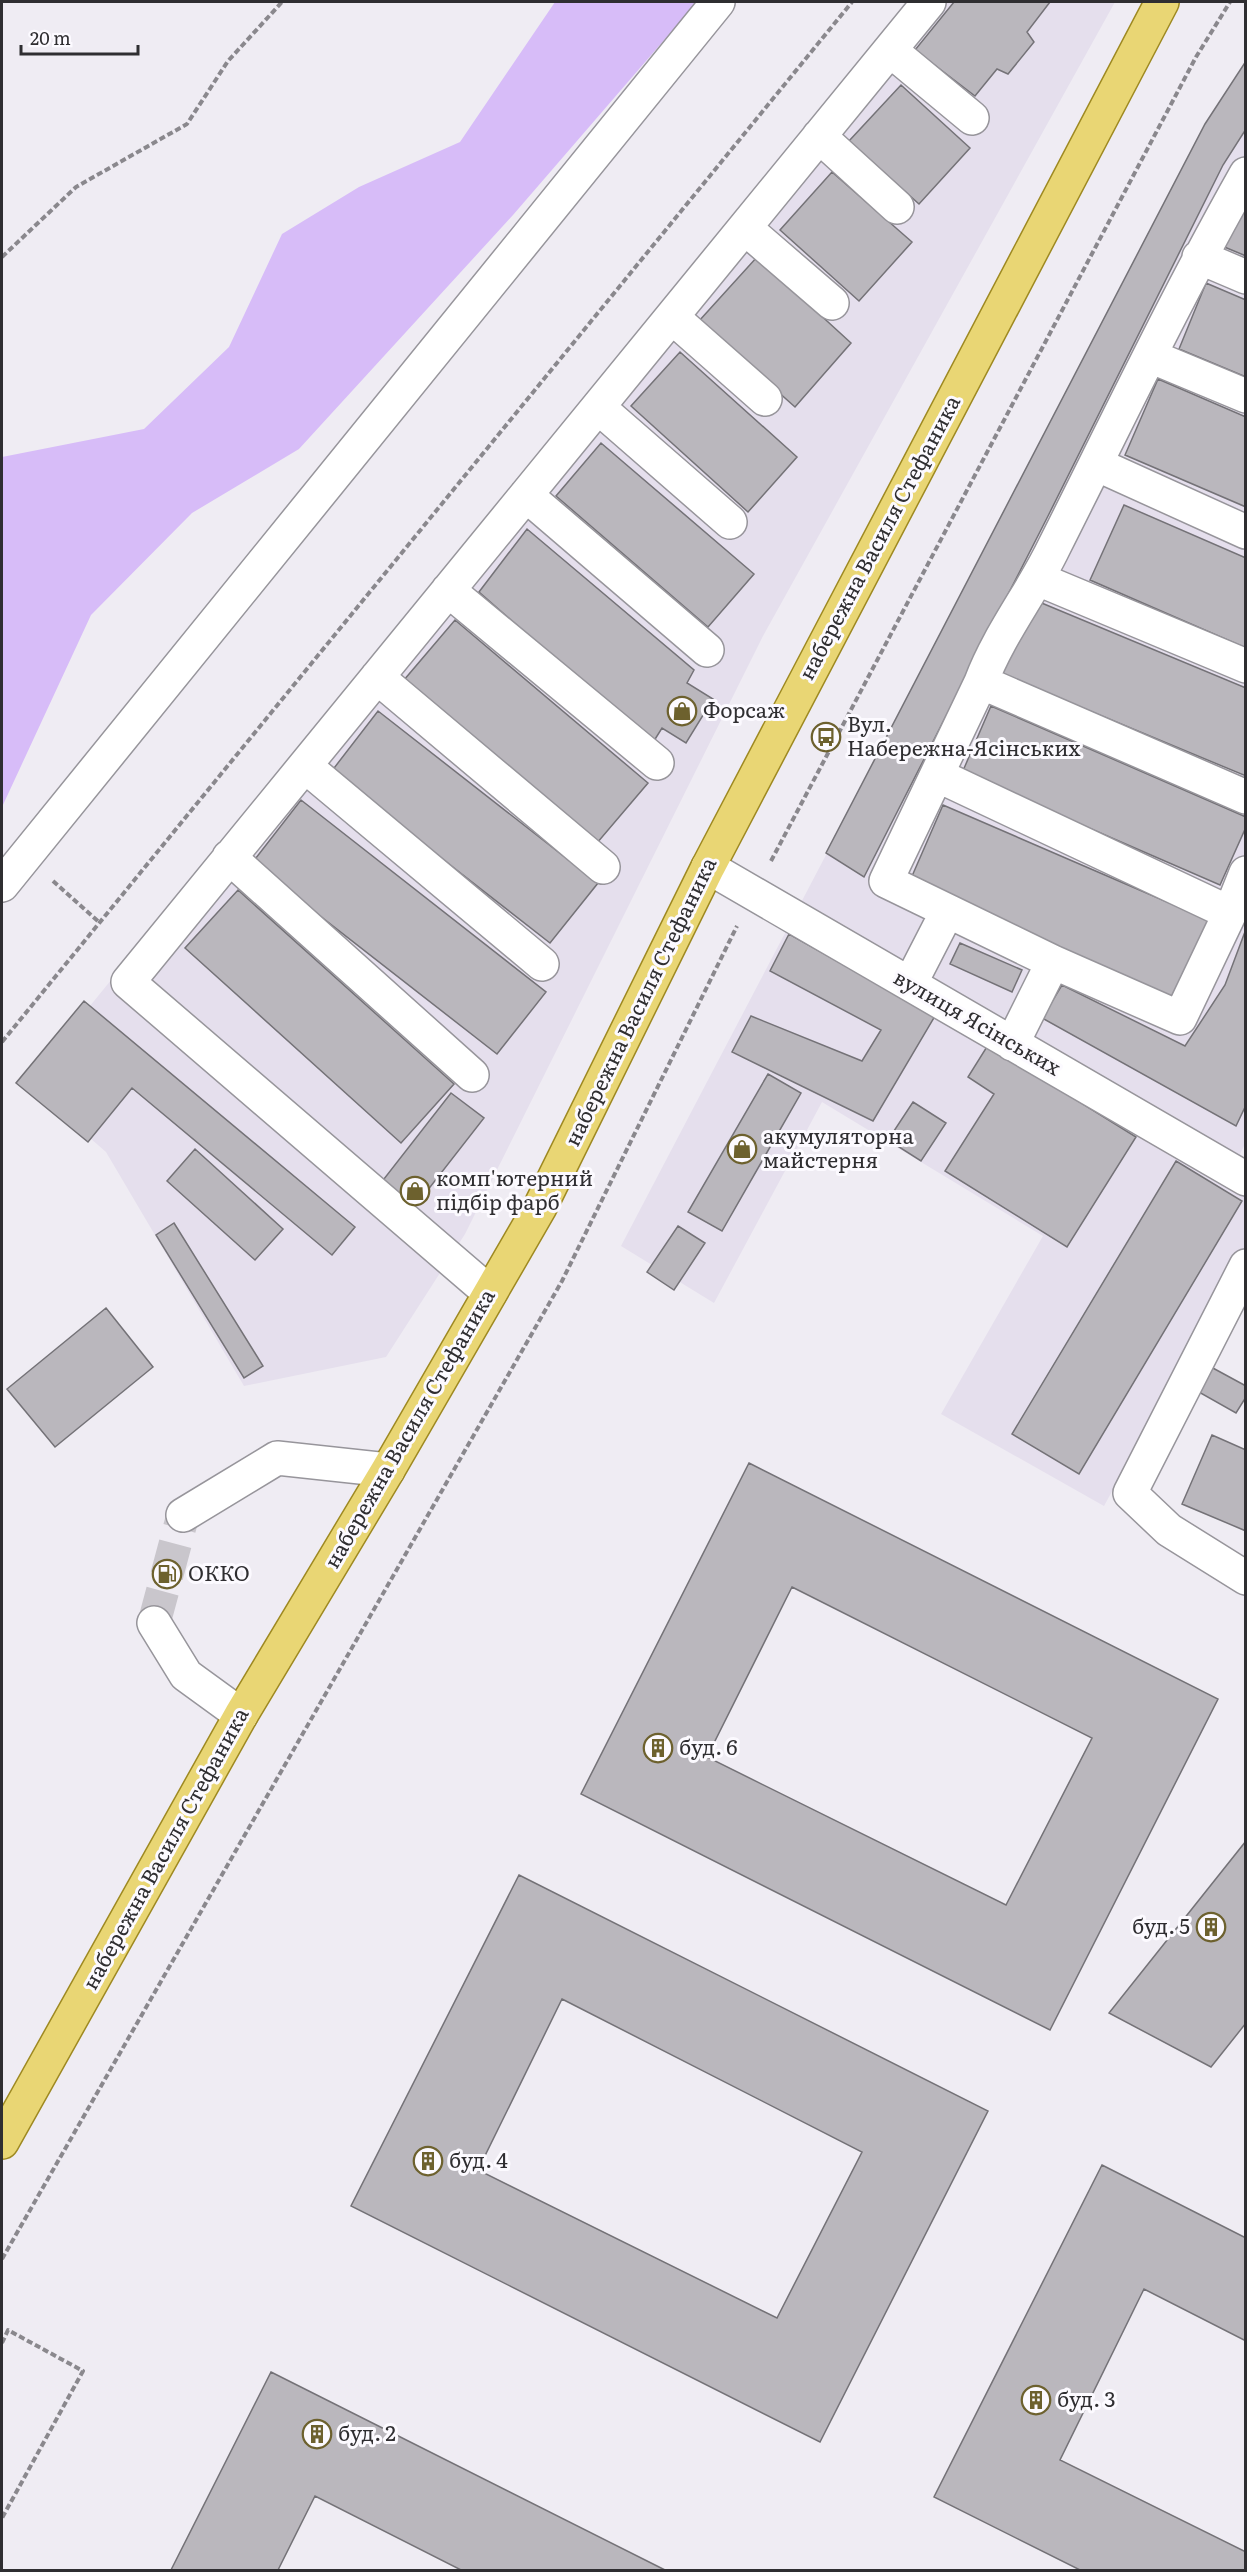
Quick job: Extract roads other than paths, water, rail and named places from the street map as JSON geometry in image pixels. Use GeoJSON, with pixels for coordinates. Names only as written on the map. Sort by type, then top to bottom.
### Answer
{"type":"FeatureCollection","features":[{"type":"Feature","properties":{"kind":"main road","name":"набережна Василя Стефаника"},"geometry":{"type":"LineString","coordinates":[[2,2142],[241,1715],[388,1470],[540,1207],[708,867],[1162,2]]}},
{"type":"Feature","properties":{"kind":"street"},"geometry":{"type":"LineString","coordinates":[[2,885],[718,2]]}},
{"type":"Feature","properties":{"kind":"street"},"geometry":{"type":"LineString","coordinates":[[490,1293],[128,982],[930,2]]}},
{"type":"Feature","properties":{"kind":"street"},"geometry":{"type":"LineString","coordinates":[[890,50],[972,118]]}},
{"type":"Feature","properties":{"kind":"street"},"geometry":{"type":"LineString","coordinates":[[819,136],[897,207]]}},
{"type":"Feature","properties":{"kind":"street"},"geometry":{"type":"LineString","coordinates":[[1245,174],[1199,257],[1038,579],[989,660],[981,682],[886,881],[1053,962],[1180,1018],[1230,913],[1245,873]]}},
{"type":"Feature","properties":{"kind":"street"},"geometry":{"type":"LineString","coordinates":[[745,228],[832,303]]}},
{"type":"Feature","properties":{"kind":"street"},"geometry":{"type":"LineString","coordinates":[[1199,257],[1245,277]]}},
{"type":"Feature","properties":{"kind":"street"},"geometry":{"type":"LineString","coordinates":[[672,317],[765,399]]}},
{"type":"Feature","properties":{"kind":"street"},"geometry":{"type":"LineString","coordinates":[[1150,356],[1245,396]]}},
{"type":"Feature","properties":{"kind":"street"},"geometry":{"type":"LineString","coordinates":[[598,406],[730,522]]}},
{"type":"Feature","properties":{"kind":"street"},"geometry":{"type":"LineString","coordinates":[[1096,464],[1245,532]]}},
{"type":"Feature","properties":{"kind":"street"},"geometry":{"type":"LineString","coordinates":[[526,495],[707,651]]}},
{"type":"Feature","properties":{"kind":"street"},"geometry":{"type":"LineString","coordinates":[[1038,579],[1245,666]]}},
{"type":"Feature","properties":{"kind":"street"},"geometry":{"type":"LineString","coordinates":[[448,590],[657,763]]}},
{"type":"Feature","properties":{"kind":"street"},"geometry":{"type":"LineString","coordinates":[[377,677],[603,867]]}},
{"type":"Feature","properties":{"kind":"street"},"geometry":{"type":"LineString","coordinates":[[981,682],[1245,797]]}},
{"type":"Feature","properties":{"kind":"street"},"geometry":{"type":"LineString","coordinates":[[305,766],[542,964]]}},
{"type":"Feature","properties":{"kind":"street"},"geometry":{"type":"LineString","coordinates":[[937,775],[1230,913]]}},
{"type":"Feature","properties":{"kind":"street"},"geometry":{"type":"LineString","coordinates":[[230,857],[472,1075]]}},
{"type":"Feature","properties":{"kind":"street","name":"вулиця Ясінських"},"geometry":{"type":"LineString","coordinates":[[708,867],[1012,1044],[1244,1175]]}},
{"type":"Feature","properties":{"kind":"street"},"geometry":{"type":"LineString","coordinates":[[910,984],[947,912]]}},
{"type":"Feature","properties":{"kind":"street"},"geometry":{"type":"LineString","coordinates":[[1012,1044],[1053,962]]}},
{"type":"Feature","properties":{"kind":"street"},"geometry":{"type":"LineString","coordinates":[[1245,1266],[1130,1492],[1169,1530],[1245,1578]]}},
{"type":"Feature","properties":{"kind":"street"},"geometry":{"type":"LineString","coordinates":[[183,1515],[277,1458],[388,1470]]}},
{"type":"Feature","properties":{"kind":"street"},"geometry":{"type":"LineString","coordinates":[[154,1623],[186,1676],[241,1715]]}},
{"type":"Feature","properties":{"kind":"tunnel"},"geometry":{"type":"LineString","coordinates":[[154,1623],[183,1515]]}},
{"type":"Feature","properties":{"kind":"place","name":"Форсаж"},"geometry":{"type":"Point","coordinates":[682,711]}},
{"type":"Feature","properties":{"kind":"place","name":"Вул. Набережна-Ясінських"},"geometry":{"type":"Point","coordinates":[826,737]}},
{"type":"Feature","properties":{"kind":"place","name":"акумуляторна майстерня"},"geometry":{"type":"Point","coordinates":[742,1149]}},
{"type":"Feature","properties":{"kind":"place","name":"комп'ютерний підбір фарб"},"geometry":{"type":"Point","coordinates":[415,1191]}},
{"type":"Feature","properties":{"kind":"place","name":"ОККО"},"geometry":{"type":"Point","coordinates":[167,1574]}},
{"type":"Feature","properties":{"kind":"place","name":"буд. 6"},"geometry":{"type":"Point","coordinates":[658,1748]}},
{"type":"Feature","properties":{"kind":"place","name":"буд. 5"},"geometry":{"type":"Point","coordinates":[1211,1927]}},
{"type":"Feature","properties":{"kind":"place","name":"буд. 4"},"geometry":{"type":"Point","coordinates":[428,2161]}},
{"type":"Feature","properties":{"kind":"place","name":"буд. 3"},"geometry":{"type":"Point","coordinates":[1036,2400]}},
{"type":"Feature","properties":{"kind":"place","name":"буд. 2"},"geometry":{"type":"Point","coordinates":[317,2434]}}]}
